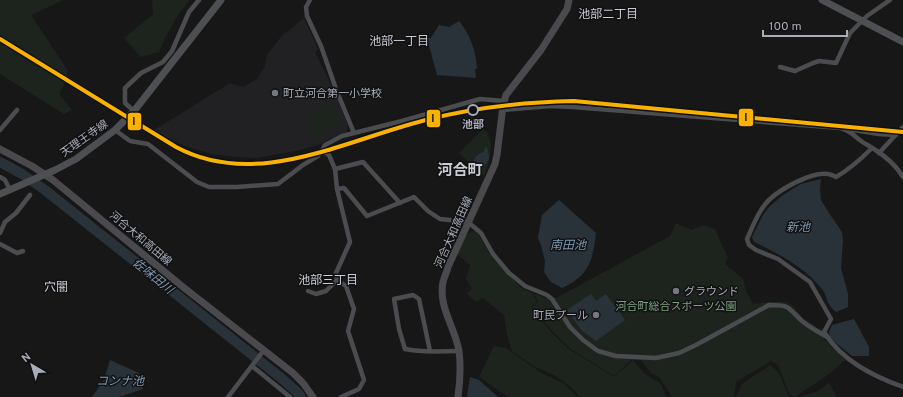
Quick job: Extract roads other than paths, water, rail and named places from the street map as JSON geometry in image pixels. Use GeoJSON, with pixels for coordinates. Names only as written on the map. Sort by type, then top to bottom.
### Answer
{"type":"FeatureCollection","features":[{"type":"Feature","properties":{"kind":"main road","name":"天理王寺線"},"geometry":{"type":"LineString","coordinates":[[0,194],[42,176],[76,159],[116,130],[134,111],[221,0]]}},
{"type":"Feature","properties":{"kind":"main road","name":"河合大和高田線"},"geometry":{"type":"LineString","coordinates":[[458,397],[460,369],[458,351],[455,336],[444,307],[443,282],[448,267],[495,164],[504,101],[509,89],[548,40],[567,9],[569,0]]}},
{"type":"Feature","properties":{"kind":"main road"},"geometry":{"type":"LineString","coordinates":[[822,0],[903,42]]}},
{"type":"Feature","properties":{"kind":"main road","name":"河合大和高田線"},"geometry":{"type":"LineString","coordinates":[[0,149],[42,176],[118,233],[183,287],[296,376],[313,397]]}},
{"type":"Feature","properties":{"kind":"street"},"geometry":{"type":"LineString","coordinates":[[134,111],[125,103],[125,88],[141,73],[163,62],[172,51],[189,12],[199,0]]}},
{"type":"Feature","properties":{"kind":"street"},"geometry":{"type":"LineString","coordinates":[[310,0],[306,7],[307,16],[321,46],[336,89],[354,133]]}},
{"type":"Feature","properties":{"kind":"street"},"geometry":{"type":"LineString","coordinates":[[780,67],[796,71],[813,62],[836,63],[850,33],[861,21],[890,0]]}},
{"type":"Feature","properties":{"kind":"street"},"geometry":{"type":"LineString","coordinates":[[116,130],[124,138],[130,141],[148,144],[197,182],[209,187],[237,187],[278,184],[302,165],[318,156],[325,146],[342,136],[480,99],[504,101]]}},
{"type":"Feature","properties":{"kind":"street"},"geometry":{"type":"LineString","coordinates":[[503,110],[550,106],[572,107],[712,117],[848,129],[878,134],[896,135]]}},
{"type":"Feature","properties":{"kind":"street"},"geometry":{"type":"LineString","coordinates":[[0,130],[17,110]]}},
{"type":"Feature","properties":{"kind":"street"},"geometry":{"type":"LineString","coordinates":[[879,153],[903,127]]}},
{"type":"Feature","properties":{"kind":"street"},"geometry":{"type":"LineString","coordinates":[[848,129],[862,142],[889,161],[900,171],[903,177]]}},
{"type":"Feature","properties":{"kind":"street"},"geometry":{"type":"LineString","coordinates":[[872,148],[846,172],[836,178],[828,174],[820,174],[800,180],[794,182],[770,199],[762,209],[747,239],[749,245],[756,250],[778,259],[810,282],[830,319],[824,332],[842,353],[863,369],[880,378],[903,387]]}},
{"type":"Feature","properties":{"kind":"street"},"geometry":{"type":"LineString","coordinates":[[322,151],[329,155],[334,169],[337,189],[350,242],[336,273],[337,280],[346,286],[354,309],[348,331],[364,380],[359,389],[341,397]]}},
{"type":"Feature","properties":{"kind":"street"},"geometry":{"type":"LineString","coordinates":[[334,169],[363,162],[400,203]]}},
{"type":"Feature","properties":{"kind":"street"},"geometry":{"type":"LineString","coordinates":[[0,177],[5,180],[10,190]]}},
{"type":"Feature","properties":{"kind":"street"},"geometry":{"type":"LineString","coordinates":[[337,189],[344,188],[367,216],[414,197],[428,211],[440,219],[468,222],[481,233],[493,254],[509,273],[525,286],[547,295],[552,299],[570,327],[583,340],[598,351],[616,356],[656,358],[679,353],[769,305],[782,305],[792,309],[803,322],[827,337]]}},
{"type":"Feature","properties":{"kind":"street"},"geometry":{"type":"LineString","coordinates":[[0,233],[5,222],[16,213],[30,195]]}},
{"type":"Feature","properties":{"kind":"street"},"geometry":{"type":"LineString","coordinates":[[0,244],[17,253],[23,251]]}},
{"type":"Feature","properties":{"kind":"street"},"geometry":{"type":"LineString","coordinates":[[308,291],[316,294],[326,290],[337,280]]}},
{"type":"Feature","properties":{"kind":"street"},"geometry":{"type":"LineString","coordinates":[[430,351],[419,299],[413,295],[394,299],[399,329],[405,349],[415,351],[430,351],[458,351]]}},
{"type":"Feature","properties":{"kind":"street"},"geometry":{"type":"LineString","coordinates":[[236,397],[229,395],[264,350]]}},
{"type":"Feature","properties":{"kind":"street"},"geometry":{"type":"LineString","coordinates":[[252,366],[290,397]]}},
{"type":"Feature","properties":{"kind":"water"},"geometry":{"type":"Polygon","coordinates":[[[459,21],[466,31],[474,49],[477,69],[475,69],[476,78],[437,75],[427,38],[431,38],[439,25],[449,27],[459,21]]]}},
{"type":"Feature","properties":{"kind":"water"},"geometry":{"type":"Polygon","coordinates":[[[485,147],[487,147],[489,159],[482,169],[479,169],[475,164],[474,159],[484,152],[485,147]]]}},
{"type":"Feature","properties":{"kind":"water","name":"新池"},"geometry":{"type":"Polygon","coordinates":[[[821,179],[821,200],[842,232],[843,241],[841,268],[848,294],[848,307],[836,312],[832,309],[824,292],[815,281],[799,267],[754,242],[752,237],[763,215],[769,207],[783,195],[801,184],[821,179]]]}},
{"type":"Feature","properties":{"kind":"water","name":"南田池"},"geometry":{"type":"Polygon","coordinates":[[[559,200],[596,233],[593,251],[588,266],[578,278],[562,288],[551,282],[544,272],[545,261],[538,238],[542,215],[559,200]]]}},
{"type":"Feature","properties":{"kind":"water","name":"町民プール"},"geometry":{"type":"Polygon","coordinates":[[[591,294],[596,301],[606,294],[625,320],[596,341],[581,330],[567,310],[591,294]]]}},
{"type":"Feature","properties":{"kind":"water"},"geometry":{"type":"Polygon","coordinates":[[[854,319],[869,347],[869,356],[852,356],[830,338],[829,332],[832,325],[854,319]]]}},
{"type":"Feature","properties":{"kind":"water","name":"コンナ池"},"geometry":{"type":"Polygon","coordinates":[[[110,360],[139,373],[143,389],[119,397],[92,397],[104,380],[110,360]]]}},
{"type":"Feature","properties":{"kind":"water"},"geometry":{"type":"Polygon","coordinates":[[[470,377],[479,380],[498,397],[467,397],[470,377]]]}},
{"type":"Feature","properties":{"kind":"waterway","name":"佐味田川"},"geometry":{"type":"LineString","coordinates":[[0,162],[22,174],[45,190],[280,377],[301,397]]}},
{"type":"Feature","properties":{"kind":"place","name":"町立河合第一小学校"},"geometry":{"type":"Point","coordinates":[275,93]}},
{"type":"Feature","properties":{"kind":"place","name":"池部"},"geometry":{"type":"Point","coordinates":[473,110]}},
{"type":"Feature","properties":{"kind":"place","name":"グラウンド"},"geometry":{"type":"Point","coordinates":[676,291]}},
{"type":"Feature","properties":{"kind":"place","name":"町民プール"},"geometry":{"type":"Point","coordinates":[596,315]}},
{"type":"Feature","properties":{"kind":"district","name":"池部二丁目"},"geometry":{"type":"Point","coordinates":[608,14]}},
{"type":"Feature","properties":{"kind":"district","name":"池部一丁目"},"geometry":{"type":"Point","coordinates":[399,41]}},
{"type":"Feature","properties":{"kind":"district","name":"河合町"},"geometry":{"type":"Point","coordinates":[460,170]}},
{"type":"Feature","properties":{"kind":"district","name":"池部三丁目"},"geometry":{"type":"Point","coordinates":[328,280]}},
{"type":"Feature","properties":{"kind":"district","name":"穴闇"},"geometry":{"type":"Point","coordinates":[56,287]}},
{"type":"Feature","properties":{"kind":"park label","name":"河合町総合スポーツ公園"},"geometry":{"type":"Point","coordinates":[676,306]}}]}
